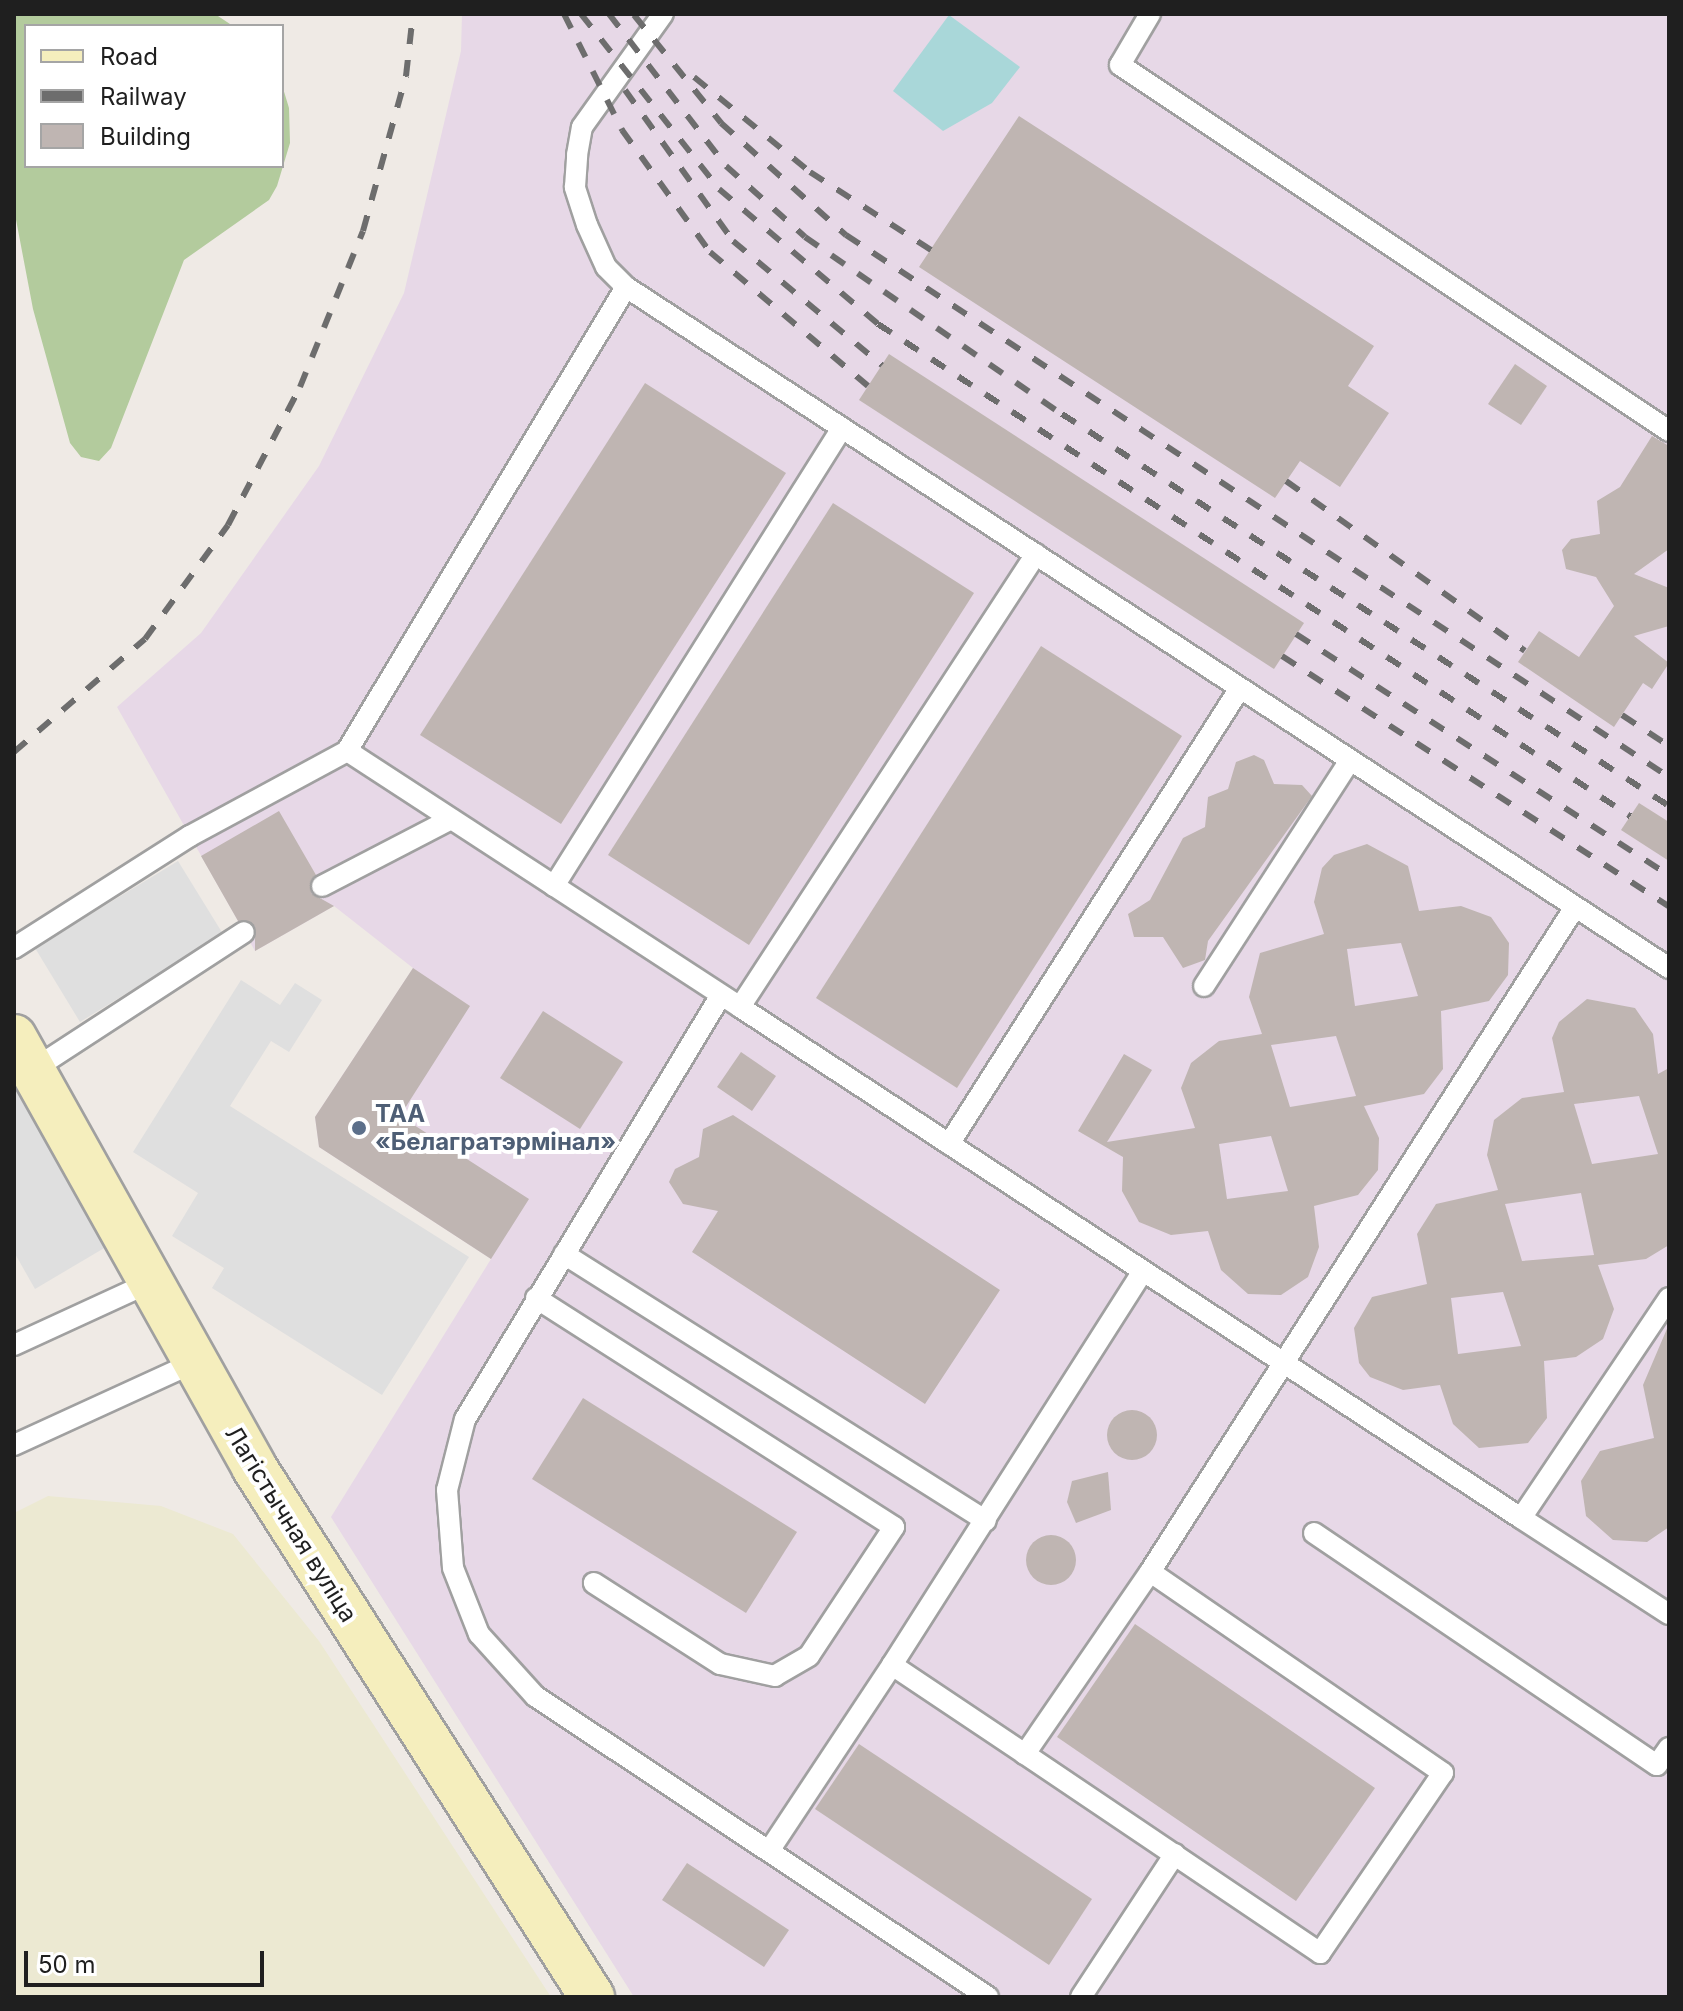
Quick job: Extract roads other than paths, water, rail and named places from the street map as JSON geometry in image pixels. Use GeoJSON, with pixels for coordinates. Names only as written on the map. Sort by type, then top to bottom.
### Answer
{"type":"FeatureCollection","features":[{"type":"Feature","properties":{"kind":"street","name":"Лагістычная вуліца"},"geometry":{"type":"LineString","coordinates":[[23,1054],[193,1363],[592,1997]]}},
{"type":"Feature","properties":{"kind":"lane"},"geometry":{"type":"LineString","coordinates":[[663,14],[582,127],[577,155],[575,187],[587,225],[606,267],[626,287],[1669,968]]}},
{"type":"Feature","properties":{"kind":"lane"},"geometry":{"type":"LineString","coordinates":[[1150,14],[1120,65],[1669,431]]}},
{"type":"Feature","properties":{"kind":"lane"},"geometry":{"type":"LineString","coordinates":[[14,948],[190,836],[347,751],[626,287]]}},
{"type":"Feature","properties":{"kind":"lane"},"geometry":{"type":"LineString","coordinates":[[554,886],[842,428]]}},
{"type":"Feature","properties":{"kind":"lane"},"geometry":{"type":"LineString","coordinates":[[740,1007],[1036,554]]}},
{"type":"Feature","properties":{"kind":"lane"},"geometry":{"type":"LineString","coordinates":[[949,1144],[1240,688]]}},
{"type":"Feature","properties":{"kind":"lane"},"geometry":{"type":"LineString","coordinates":[[347,751],[1669,1614]]}},
{"type":"Feature","properties":{"kind":"lane"},"geometry":{"type":"LineString","coordinates":[[1204,986],[1350,760]]}},
{"type":"Feature","properties":{"kind":"lane"},"geometry":{"type":"LineString","coordinates":[[322,886],[451,819]]}},
{"type":"Feature","properties":{"kind":"lane"},"geometry":{"type":"LineString","coordinates":[[1025,1754],[1150,1572],[1286,1364],[1575,907]]}},
{"type":"Feature","properties":{"kind":"lane"},"geometry":{"type":"LineString","coordinates":[[23,1054],[244,932]]}},
{"type":"Feature","properties":{"kind":"lane"},"geometry":{"type":"LineString","coordinates":[[721,995],[536,1298],[452,1452],[446,1531],[464,1605],[498,1661],[535,1696],[988,1997]]}},
{"type":"Feature","properties":{"kind":"lane"},"geometry":{"type":"LineString","coordinates":[[564,1254],[986,1521]]}},
{"type":"Feature","properties":{"kind":"lane"},"geometry":{"type":"LineString","coordinates":[[769,1851],[986,1521],[1143,1271]]}},
{"type":"Feature","properties":{"kind":"lane"},"geometry":{"type":"LineString","coordinates":[[14,1345],[149,1283]]}},
{"type":"Feature","properties":{"kind":"lane"},"geometry":{"type":"LineString","coordinates":[[536,1298],[894,1527],[809,1656],[775,1676],[720,1664],[594,1583]]}},
{"type":"Feature","properties":{"kind":"lane"},"geometry":{"type":"LineString","coordinates":[[1521,1518],[1669,1298]]}},
{"type":"Feature","properties":{"kind":"lane"},"geometry":{"type":"LineString","coordinates":[[14,1445],[193,1363]]}},
{"type":"Feature","properties":{"kind":"lane"},"geometry":{"type":"LineString","coordinates":[[1314,1533],[1657,1765],[1669,1748]]}},
{"type":"Feature","properties":{"kind":"lane"},"geometry":{"type":"LineString","coordinates":[[892,1665],[1320,1953],[1443,1773],[1150,1572]]}},
{"type":"Feature","properties":{"kind":"lane"},"geometry":{"type":"LineString","coordinates":[[1081,1997],[1175,1854]]}},
{"type":"Feature","properties":{"kind":"water"},"geometry":{"type":"Polygon","coordinates":[[[949,15],[1020,67],[992,103],[943,131],[893,91],[949,15]]]}},
{"type":"Feature","properties":{"kind":"railway"},"geometry":{"type":"LineString","coordinates":[[14,752],[145,639],[228,525],[300,387],[363,231],[406,76],[413,14]]}},
{"type":"Feature","properties":{"kind":"railway"},"geometry":{"type":"LineString","coordinates":[[564,14],[622,130],[710,252],[868,386]]}},
{"type":"Feature","properties":{"kind":"railway"},"geometry":{"type":"LineString","coordinates":[[581,14],[719,189],[878,324],[1630,816]]}},
{"type":"Feature","properties":{"kind":"railway"},"geometry":{"type":"LineString","coordinates":[[609,14],[726,166],[805,237],[1062,414],[1669,806]]}},
{"type":"Feature","properties":{"kind":"railway"},"geometry":{"type":"LineString","coordinates":[[634,15],[721,123],[846,235],[1669,777]]}},
{"type":"Feature","properties":{"kind":"railway"},"geometry":{"type":"LineString","coordinates":[[694,77],[810,172],[931,250]]}},
{"type":"Feature","properties":{"kind":"railway"},"geometry":{"type":"LineString","coordinates":[[625,90],[733,241],[882,365]]}},
{"type":"Feature","properties":{"kind":"railway"},"geometry":{"type":"LineString","coordinates":[[1286,481],[1525,651]]}},
{"type":"Feature","properties":{"kind":"railway"},"geometry":{"type":"LineString","coordinates":[[1296,634],[1669,875]]}},
{"type":"Feature","properties":{"kind":"railway"},"geometry":{"type":"LineString","coordinates":[[1282,656],[1669,906]]}},
{"type":"Feature","properties":{"kind":"railway"},"geometry":{"type":"LineString","coordinates":[[1622,715],[1669,746]]}},
{"type":"Feature","properties":{"kind":"place","name":"ТАА «Белагратэрмінал»"},"geometry":{"type":"Point","coordinates":[359,1128]}}]}
